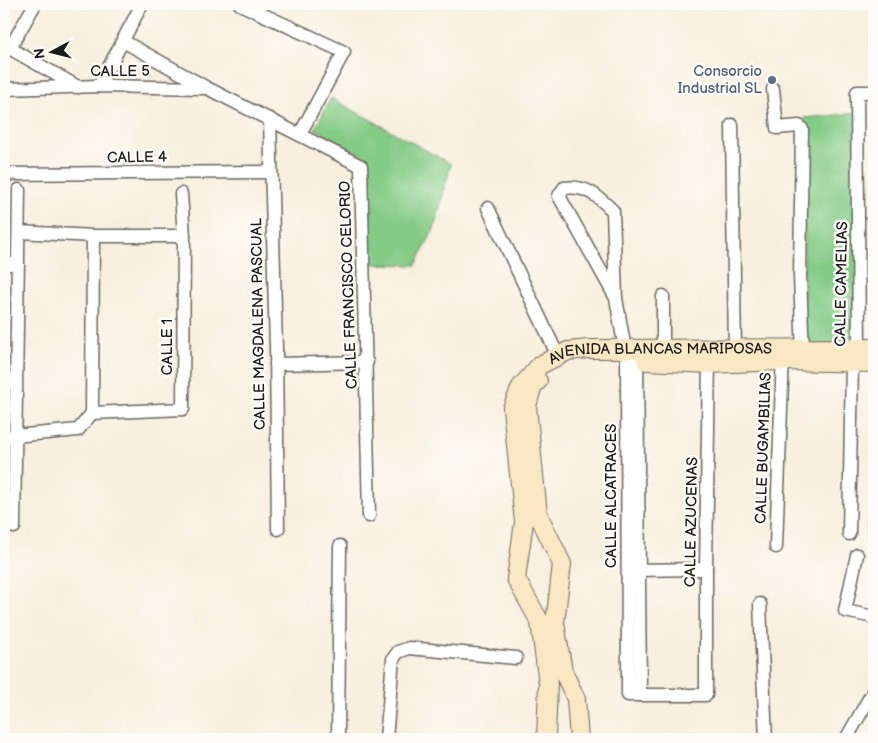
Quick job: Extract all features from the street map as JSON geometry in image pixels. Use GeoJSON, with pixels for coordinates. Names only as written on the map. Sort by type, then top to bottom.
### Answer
{"type":"FeatureCollection","features":[{"type":"Feature","properties":{"kind":"street"},"geometry":{"type":"LineString","coordinates":[[35,4],[7,47],[78,87]]}},
{"type":"Feature","properties":{"kind":"street"},"geometry":{"type":"LineString","coordinates":[[99,86],[142,4]]}},
{"type":"Feature","properties":{"kind":"street"},"geometry":{"type":"LineString","coordinates":[[240,4],[344,52],[300,134]]}},
{"type":"Feature","properties":{"kind":"street","name":"CALLE FRANCISCO CELORIO"},"geometry":{"type":"LineString","coordinates":[[123,41],[207,88],[361,166],[370,516]]}},
{"type":"Feature","properties":{"kind":"street","name":"CALLE 5"},"geometry":{"type":"LineString","coordinates":[[4,89],[99,86],[207,88]]}},
{"type":"Feature","properties":{"kind":"street"},"geometry":{"type":"LineString","coordinates":[[773,89],[777,128],[799,126],[802,129],[803,356]]}},
{"type":"Feature","properties":{"kind":"street","name":"CALLE CAMELIAS"},"geometry":{"type":"LineString","coordinates":[[848,534],[862,353],[857,92],[874,92]]}},
{"type":"Feature","properties":{"kind":"street","name":"CALLE MAGDALENA PASCUAL"},"geometry":{"type":"LineString","coordinates":[[270,119],[278,529]]}},
{"type":"Feature","properties":{"kind":"street"},"geometry":{"type":"LineString","coordinates":[[732,125],[735,356]]}},
{"type":"Feature","properties":{"kind":"street","name":"CALLE 4"},"geometry":{"type":"LineString","coordinates":[[4,174],[270,172]]}},
{"type":"Feature","properties":{"kind":"street","name":"CALLE ALCATRACES"},"geometry":{"type":"LineString","coordinates":[[616,298],[613,211],[596,194],[577,186],[564,188],[559,196],[616,298],[632,355],[634,695]]}},
{"type":"Feature","properties":{"kind":"street"},"geometry":{"type":"LineString","coordinates":[[14,526],[10,437],[10,357],[18,264],[19,190]]}},
{"type":"Feature","properties":{"kind":"street","name":"CALLE 1"},"geometry":{"type":"LineString","coordinates":[[92,413],[183,409],[184,236],[181,194]]}},
{"type":"Feature","properties":{"kind":"street"},"geometry":{"type":"LineString","coordinates":[[488,208],[558,356]]}},
{"type":"Feature","properties":{"kind":"street"},"geometry":{"type":"LineString","coordinates":[[18,232],[93,236],[184,236]]}},
{"type":"Feature","properties":{"kind":"street"},"geometry":{"type":"LineString","coordinates":[[10,437],[78,430],[92,413],[93,236]]}},
{"type":"Feature","properties":{"kind":"street"},"geometry":{"type":"LineString","coordinates":[[4,264],[18,264]]}},
{"type":"Feature","properties":{"kind":"street"},"geometry":{"type":"LineString","coordinates":[[663,296],[663,350]]}},
{"type":"Feature","properties":{"kind":"street","name":"AVENIDA BLANCAS MARIPOSAS"},"geometry":{"type":"LineString","coordinates":[[546,739],[548,684],[540,622],[516,579],[524,522],[512,408],[521,387],[529,375],[540,365],[558,356],[568,352],[588,350],[632,355],[709,357],[862,353],[874,362]]}},
{"type":"Feature","properties":{"kind":"street","name":"AVENIDA BLANCAS MARIPOSAS"},"geometry":{"type":"LineString","coordinates":[[579,739],[576,699],[563,671],[554,623],[562,564],[538,514],[527,406],[533,385],[565,363],[663,350],[709,357]]}},
{"type":"Feature","properties":{"kind":"street","name":"CALLE BUGAMBILIAS"},"geometry":{"type":"LineString","coordinates":[[776,547],[783,356]]}},
{"type":"Feature","properties":{"kind":"street","name":"CALLE AZUCENAS"},"geometry":{"type":"LineString","coordinates":[[634,695],[706,695],[709,357]]}},
{"type":"Feature","properties":{"kind":"street"},"geometry":{"type":"LineString","coordinates":[[276,364],[366,362]]}},
{"type":"Feature","properties":{"kind":"street"},"geometry":{"type":"LineString","coordinates":[[338,739],[340,546]]}},
{"type":"Feature","properties":{"kind":"street"},"geometry":{"type":"LineString","coordinates":[[857,555],[845,611],[874,617]]}},
{"type":"Feature","properties":{"kind":"street"},"geometry":{"type":"LineString","coordinates":[[633,570],[706,569]]}},
{"type":"Feature","properties":{"kind":"street"},"geometry":{"type":"LineString","coordinates":[[760,604],[766,739]]}},
{"type":"Feature","properties":{"kind":"street"},"geometry":{"type":"LineString","coordinates":[[386,739],[393,659],[398,652],[409,648],[516,658]]}},
{"type":"Feature","properties":{"kind":"street"},"geometry":{"type":"LineString","coordinates":[[846,739],[874,690]]}},
{"type":"Feature","properties":{"kind":"green space"},"geometry":{"type":"Polygon","coordinates":[[[331,98],[451,164],[434,229],[416,265],[369,264],[368,158],[315,129],[331,98]]]}},
{"type":"Feature","properties":{"kind":"green space"},"geometry":{"type":"Polygon","coordinates":[[[857,113],[859,348],[804,350],[804,118],[857,113]]]}},
{"type":"Feature","properties":{"kind":"place","name":"Consorcio Industrial SL"},"geometry":{"type":"Point","coordinates":[772,80]}}]}
